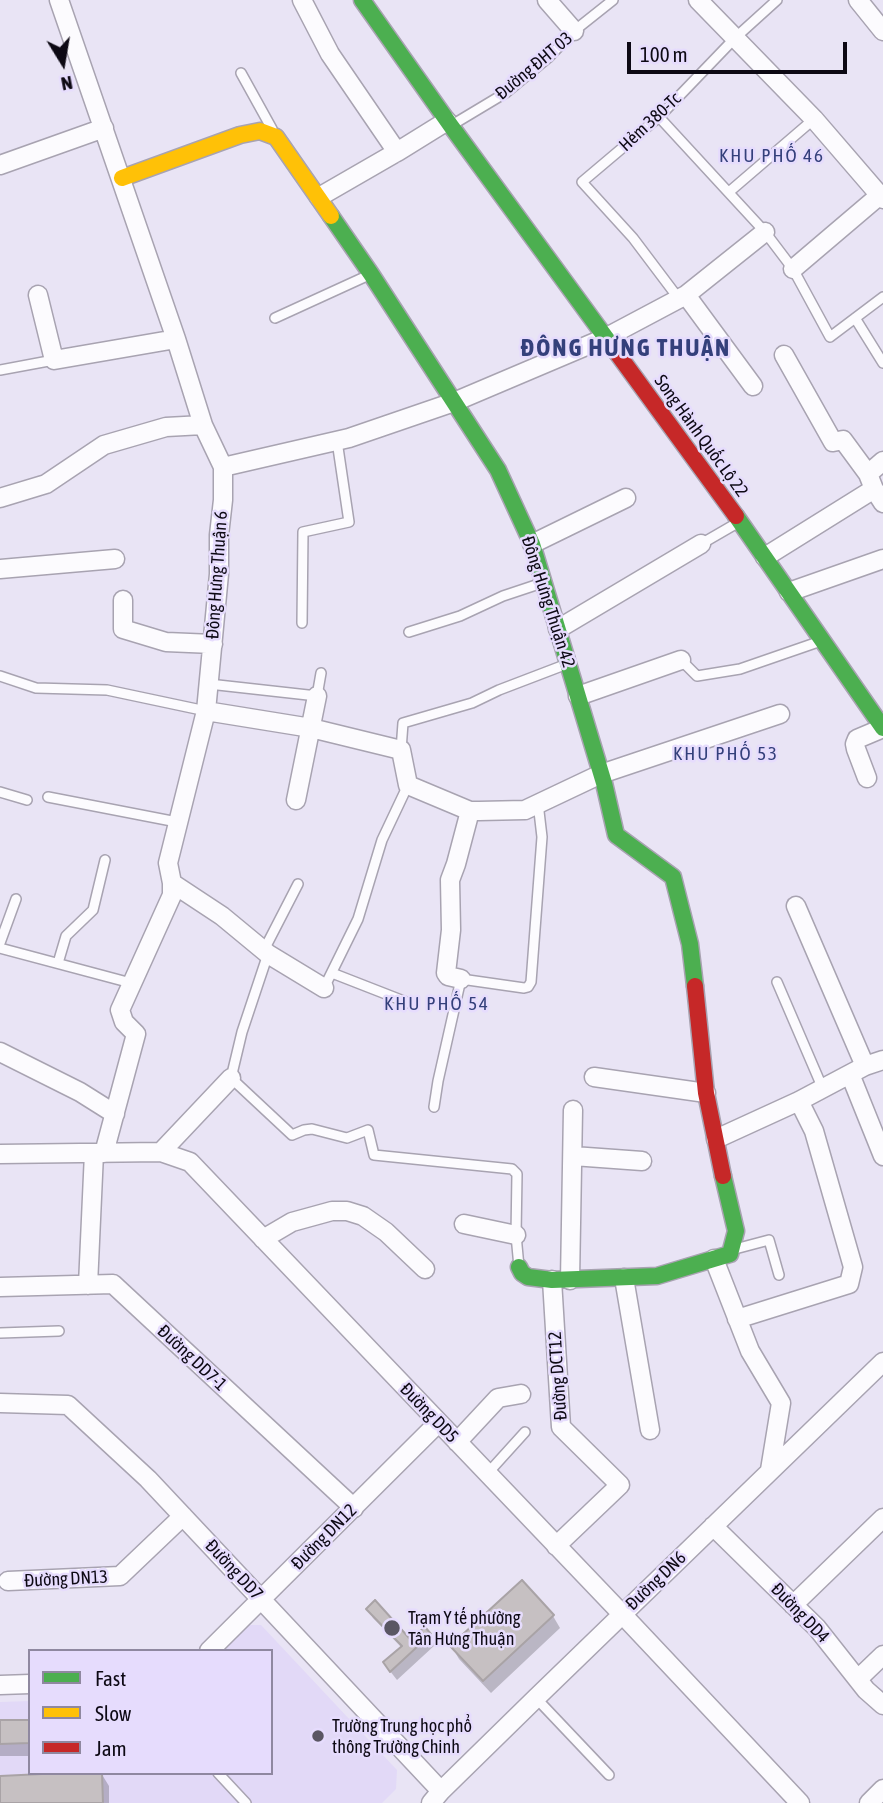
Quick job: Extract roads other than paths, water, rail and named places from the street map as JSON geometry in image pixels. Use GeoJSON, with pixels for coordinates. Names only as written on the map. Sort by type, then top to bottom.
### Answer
{"type":"FeatureCollection","features":[{"type":"Feature","properties":{"kind":"street","name":"Đông Hưng Thuận 6"},"geometry":{"type":"LineString","coordinates":[[59,0],[122,178],[203,425],[223,467],[219,574],[206,711],[167,863],[172,883],[170,900],[120,1010],[124,1022],[136,1034],[115,1114],[99,1153],[88,1285]]}},
{"type":"Feature","properties":{"kind":"street"},"geometry":{"type":"LineString","coordinates":[[302,0],[330,54],[397,152]]}},
{"type":"Feature","properties":{"kind":"street","name":"Song Hành Quốc Lộ 22"},"geometry":{"type":"LineString","coordinates":[[362,0],[449,124],[740,522],[883,728]]}},
{"type":"Feature","properties":{"kind":"street"},"geometry":{"type":"LineString","coordinates":[[547,0],[574,31]]}},
{"type":"Feature","properties":{"kind":"street"},"geometry":{"type":"LineString","coordinates":[[698,0],[814,119],[881,197],[793,269]]}},
{"type":"Feature","properties":{"kind":"street"},"geometry":{"type":"LineString","coordinates":[[858,0],[883,31]]}},
{"type":"Feature","properties":{"kind":"street"},"geometry":{"type":"LineString","coordinates":[[319,197],[449,124]]}},
{"type":"Feature","properties":{"kind":"street"},"geometry":{"type":"LineString","coordinates":[[0,165],[104,128]]}},
{"type":"Feature","properties":{"kind":"street"},"geometry":{"type":"LineString","coordinates":[[122,178],[240,135],[260,131],[276,137]]}},
{"type":"Feature","properties":{"kind":"street","name":"Đông Hưng Thuận 42"},"geometry":{"type":"LineString","coordinates":[[276,137],[319,197],[498,470],[532,544],[601,774],[616,835],[673,877],[691,944],[706,1093],[736,1231],[722,1255],[737,1319],[750,1351],[781,1403],[770,1470]]}},
{"type":"Feature","properties":{"kind":"street"},"geometry":{"type":"LineString","coordinates":[[223,467],[337,441],[454,402],[605,338],[682,297],[765,232]]}},
{"type":"Feature","properties":{"kind":"street"},"geometry":{"type":"LineString","coordinates":[[38,295],[54,360],[176,339]]}},
{"type":"Feature","properties":{"kind":"street"},"geometry":{"type":"LineString","coordinates":[[682,297],[753,386]]}},
{"type":"Feature","properties":{"kind":"street"},"geometry":{"type":"LineString","coordinates":[[784,355],[833,442],[843,440],[875,489]]}},
{"type":"Feature","properties":{"kind":"street"},"geometry":{"type":"LineString","coordinates":[[0,498],[46,484],[103,445],[166,427],[203,425]]}},
{"type":"Feature","properties":{"kind":"street"},"geometry":{"type":"LineString","coordinates":[[765,557],[875,489],[883,461]]}},
{"type":"Feature","properties":{"kind":"street"},"geometry":{"type":"LineString","coordinates":[[532,544],[626,498]]}},
{"type":"Feature","properties":{"kind":"street"},"geometry":{"type":"LineString","coordinates":[[558,629],[701,544]]}},
{"type":"Feature","properties":{"kind":"street"},"geometry":{"type":"LineString","coordinates":[[0,569],[114,559]]}},
{"type":"Feature","properties":{"kind":"street"},"geometry":{"type":"LineString","coordinates":[[789,592],[883,559]]}},
{"type":"Feature","properties":{"kind":"street"},"geometry":{"type":"LineString","coordinates":[[123,600],[123,629],[166,642],[213,644]]}},
{"type":"Feature","properties":{"kind":"street"},"geometry":{"type":"LineString","coordinates":[[578,696],[681,660]]}},
{"type":"Feature","properties":{"kind":"street"},"geometry":{"type":"LineString","coordinates":[[296,800],[317,695]]}},
{"type":"Feature","properties":{"kind":"street"},"geometry":{"type":"LineString","coordinates":[[206,711],[311,728],[401,750],[408,785],[470,811],[525,810],[601,774],[780,714]]}},
{"type":"Feature","properties":{"kind":"street"},"geometry":{"type":"LineString","coordinates":[[867,778],[855,744],[857,739],[883,728]]}},
{"type":"Feature","properties":{"kind":"street"},"geometry":{"type":"LineString","coordinates":[[461,979],[446,973],[451,930],[450,876],[456,864],[470,811]]}},
{"type":"Feature","properties":{"kind":"street"},"geometry":{"type":"LineString","coordinates":[[172,883],[222,916],[266,952],[328,980]]}},
{"type":"Feature","properties":{"kind":"street"},"geometry":{"type":"LineString","coordinates":[[796,906],[858,1070],[883,1156]]}},
{"type":"Feature","properties":{"kind":"street"},"geometry":{"type":"LineString","coordinates":[[0,1052],[80,1092],[115,1114]]}},
{"type":"Feature","properties":{"kind":"street"},"geometry":{"type":"LineString","coordinates":[[716,1139],[883,1060]]}},
{"type":"Feature","properties":{"kind":"street"},"geometry":{"type":"LineString","coordinates":[[594,1077],[706,1093]]}},
{"type":"Feature","properties":{"kind":"street"},"geometry":{"type":"LineString","coordinates":[[161,1152],[232,1079]]}},
{"type":"Feature","properties":{"kind":"street"},"geometry":{"type":"LineString","coordinates":[[737,1319],[849,1284],[853,1266],[814,1131],[799,1101]]}},
{"type":"Feature","properties":{"kind":"street"},"geometry":{"type":"LineString","coordinates":[[570,1280],[573,1111]]}},
{"type":"Feature","properties":{"kind":"street","name":"Đường DD5"},"geometry":{"type":"LineString","coordinates":[[0,1154],[161,1152],[190,1163],[800,1803]]}},
{"type":"Feature","properties":{"kind":"street"},"geometry":{"type":"LineString","coordinates":[[573,1156],[642,1161]]}},
{"type":"Feature","properties":{"kind":"street"},"geometry":{"type":"LineString","coordinates":[[263,1239],[292,1222],[332,1211],[347,1212],[363,1216],[386,1232],[425,1269]]}},
{"type":"Feature","properties":{"kind":"street"},"geometry":{"type":"LineString","coordinates":[[464,1224],[516,1234]]}},
{"type":"Feature","properties":{"kind":"street"},"geometry":{"type":"LineString","coordinates":[[519,1268],[528,1277],[552,1280],[657,1276],[722,1255]]}},
{"type":"Feature","properties":{"kind":"street"},"geometry":{"type":"LineString","coordinates":[[624,1278],[650,1430]]}},
{"type":"Feature","properties":{"kind":"street","name":"Đường DCT12"},"geometry":{"type":"LineString","coordinates":[[552,1280],[561,1427],[620,1485],[556,1546]]}},
{"type":"Feature","properties":{"kind":"street","name":"Đường DD7-1"},"geometry":{"type":"LineString","coordinates":[[0,1287],[113,1284],[354,1508]]}},
{"type":"Feature","properties":{"kind":"street","name":"Đường DN6"},"geometry":{"type":"LineString","coordinates":[[436,1797],[883,1362]]}},
{"type":"Feature","properties":{"kind":"street"},"geometry":{"type":"LineString","coordinates":[[457,1442],[498,1398],[521,1394]]}},
{"type":"Feature","properties":{"kind":"street","name":"Đường DD7"},"geometry":{"type":"LineString","coordinates":[[0,1403],[68,1405],[148,1479],[183,1516],[436,1797]]}},
{"type":"Feature","properties":{"kind":"street","name":"Đường DN12"},"geometry":{"type":"LineString","coordinates":[[211,1649],[438,1423]]}},
{"type":"Feature","properties":{"kind":"street","name":"Đường DN13"},"geometry":{"type":"LineString","coordinates":[[8,1581],[120,1576],[183,1516]]}},
{"type":"Feature","properties":{"kind":"street"},"geometry":{"type":"LineString","coordinates":[[793,1605],[883,1518]]}},
{"type":"Feature","properties":{"kind":"street","name":"Đường DD4"},"geometry":{"type":"LineString","coordinates":[[712,1526],[817,1628],[866,1690],[883,1705]]}},
{"type":"Feature","properties":{"kind":"street"},"geometry":{"type":"LineString","coordinates":[[858,1679],[883,1655]]}},
{"type":"Feature","properties":{"kind":"street"},"geometry":{"type":"LineString","coordinates":[[0,1685],[28,1684]]}},
{"type":"Feature","properties":{"kind":"street"},"geometry":{"type":"LineString","coordinates":[[869,1803],[883,1789]]}},
{"type":"Feature","properties":{"kind":"lane","name":"Đường ĐHT 03"},"geometry":{"type":"LineString","coordinates":[[449,124],[507,92],[548,58],[574,31],[613,0]]}},
{"type":"Feature","properties":{"kind":"lane","name":"Hẻm 380-Tc"},"geometry":{"type":"LineString","coordinates":[[682,297],[634,238],[582,182],[659,117],[735,38],[776,0]]}},
{"type":"Feature","properties":{"kind":"lane"},"geometry":{"type":"LineString","coordinates":[[241,73],[276,137]]}},
{"type":"Feature","properties":{"kind":"lane"},"geometry":{"type":"LineString","coordinates":[[659,117],[765,232],[793,269],[830,337],[883,297]]}},
{"type":"Feature","properties":{"kind":"lane"},"geometry":{"type":"LineString","coordinates":[[729,192],[814,119]]}},
{"type":"Feature","properties":{"kind":"lane"},"geometry":{"type":"LineString","coordinates":[[275,318],[370,274]]}},
{"type":"Feature","properties":{"kind":"lane"},"geometry":{"type":"LineString","coordinates":[[855,318],[883,363]]}},
{"type":"Feature","properties":{"kind":"lane"},"geometry":{"type":"LineString","coordinates":[[0,370],[54,360]]}},
{"type":"Feature","properties":{"kind":"lane"},"geometry":{"type":"LineString","coordinates":[[302,623],[303,532],[349,522],[337,441]]}},
{"type":"Feature","properties":{"kind":"lane"},"geometry":{"type":"LineString","coordinates":[[701,544],[740,522]]}},
{"type":"Feature","properties":{"kind":"lane"},"geometry":{"type":"LineString","coordinates":[[409,632],[460,616],[503,596],[544,583]]}},
{"type":"Feature","properties":{"kind":"lane"},"geometry":{"type":"LineString","coordinates":[[681,660],[697,676],[740,669],[822,640]]}},
{"type":"Feature","properties":{"kind":"lane"},"geometry":{"type":"LineString","coordinates":[[401,750],[403,723],[472,703],[568,664]]}},
{"type":"Feature","properties":{"kind":"lane"},"geometry":{"type":"LineString","coordinates":[[209,684],[317,695],[321,673]]}},
{"type":"Feature","properties":{"kind":"lane"},"geometry":{"type":"LineString","coordinates":[[0,676],[36,688],[107,690],[206,711]]}},
{"type":"Feature","properties":{"kind":"lane"},"geometry":{"type":"LineString","coordinates":[[408,785],[382,840],[358,919],[328,980],[414,1005]]}},
{"type":"Feature","properties":{"kind":"lane"},"geometry":{"type":"LineString","coordinates":[[0,792],[27,800]]}},
{"type":"Feature","properties":{"kind":"lane"},"geometry":{"type":"LineString","coordinates":[[48,797],[177,822]]}},
{"type":"Feature","properties":{"kind":"lane"},"geometry":{"type":"LineString","coordinates":[[435,1107],[438,1081],[461,979],[524,988],[531,982],[542,837],[538,803]]}},
{"type":"Feature","properties":{"kind":"lane"},"geometry":{"type":"LineString","coordinates":[[58,963],[66,936],[93,910],[105,860]]}},
{"type":"Feature","properties":{"kind":"lane"},"geometry":{"type":"LineString","coordinates":[[298,884],[266,952],[242,1032],[232,1079],[292,1135],[312,1129],[343,1138],[368,1130],[374,1155],[512,1170],[517,1174],[516,1234],[519,1268]]}},
{"type":"Feature","properties":{"kind":"lane"},"geometry":{"type":"LineString","coordinates":[[0,943],[16,899]]}},
{"type":"Feature","properties":{"kind":"lane"},"geometry":{"type":"LineString","coordinates":[[0,948],[131,983]]}},
{"type":"Feature","properties":{"kind":"lane"},"geometry":{"type":"LineString","coordinates":[[777,982],[823,1089]]}},
{"type":"Feature","properties":{"kind":"lane"},"geometry":{"type":"LineString","coordinates":[[722,1255],[769,1240],[779,1275]]}},
{"type":"Feature","properties":{"kind":"lane"},"geometry":{"type":"LineString","coordinates":[[0,1333],[59,1331]]}},
{"type":"Feature","properties":{"kind":"lane"},"geometry":{"type":"LineString","coordinates":[[487,1474],[525,1432]]}},
{"type":"Feature","properties":{"kind":"lane"},"geometry":{"type":"LineString","coordinates":[[536,1698],[609,1775]]}},
{"type":"Feature","properties":{"kind":"lane"},"geometry":{"type":"LineString","coordinates":[[220,1775],[246,1803]]}},
{"type":"Feature","properties":{"kind":"place","name":"Trạm Y tế phường Tân Hưng Thuận"},"geometry":{"type":"Point","coordinates":[392,1628]}},
{"type":"Feature","properties":{"kind":"place","name":"Trường Trung học phổ thông Trường Chinh"},"geometry":{"type":"Point","coordinates":[318,1736]}},
{"type":"Feature","properties":{"kind":"district","name":"KHU PHỐ 46"},"geometry":{"type":"Point","coordinates":[772,156]}},
{"type":"Feature","properties":{"kind":"district","name":"ĐÔNG HƯNG THUẬN"},"geometry":{"type":"Point","coordinates":[626,348]}},
{"type":"Feature","properties":{"kind":"district","name":"KHU PHỐ 53"},"geometry":{"type":"Point","coordinates":[726,754]}},
{"type":"Feature","properties":{"kind":"district","name":"KHU PHỐ 54"},"geometry":{"type":"Point","coordinates":[437,1004]}}]}
